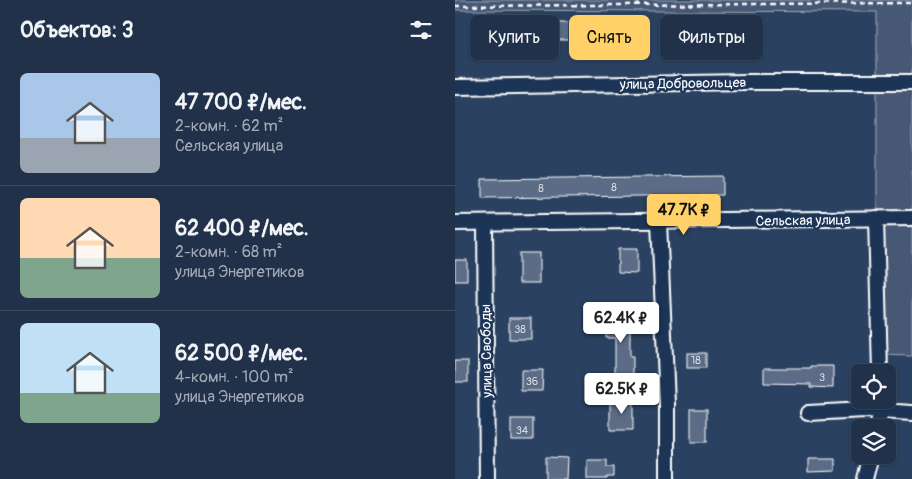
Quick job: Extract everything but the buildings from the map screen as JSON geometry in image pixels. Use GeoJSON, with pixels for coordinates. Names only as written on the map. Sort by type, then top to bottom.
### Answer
{"type":"FeatureCollection","features":[{"type":"Feature","properties":{"kind":"street","name":"улица Добровольцев"},"geometry":{"type":"LineString","coordinates":[[455,87],[746,82],[912,82]]}},
{"type":"Feature","properties":{"kind":"street"},"geometry":{"type":"LineString","coordinates":[[876,218],[880,364]]}},
{"type":"Feature","properties":{"kind":"street","name":"Сельская улица"},"geometry":{"type":"LineString","coordinates":[[455,223],[912,218]]}},
{"type":"Feature","properties":{"kind":"street"},"geometry":{"type":"LineString","coordinates":[[659,222],[667,403],[667,479]]}},
{"type":"Feature","properties":{"kind":"street","name":"улица Свободы"},"geometry":{"type":"LineString","coordinates":[[485,223],[487,479]]}},
{"type":"Feature","properties":{"kind":"street"},"geometry":{"type":"LineString","coordinates":[[808,413],[869,409]]}},
{"type":"Feature","properties":{"kind":"street"},"geometry":{"type":"LineString","coordinates":[[894,409],[912,413]]}},
{"type":"Feature","properties":{"kind":"street"},"geometry":{"type":"LineString","coordinates":[[865,479],[869,464]]}},
{"type":"Feature","properties":{"kind":"path"},"geometry":{"type":"LineString","coordinates":[[455,6],[912,3]]}},
{"type":"Feature","properties":{"kind":"shaded area"},"geometry":{"type":"Polygon","coordinates":[[[455,0],[912,0],[912,356],[877,355],[877,12],[455,10],[455,0]]]}}]}
